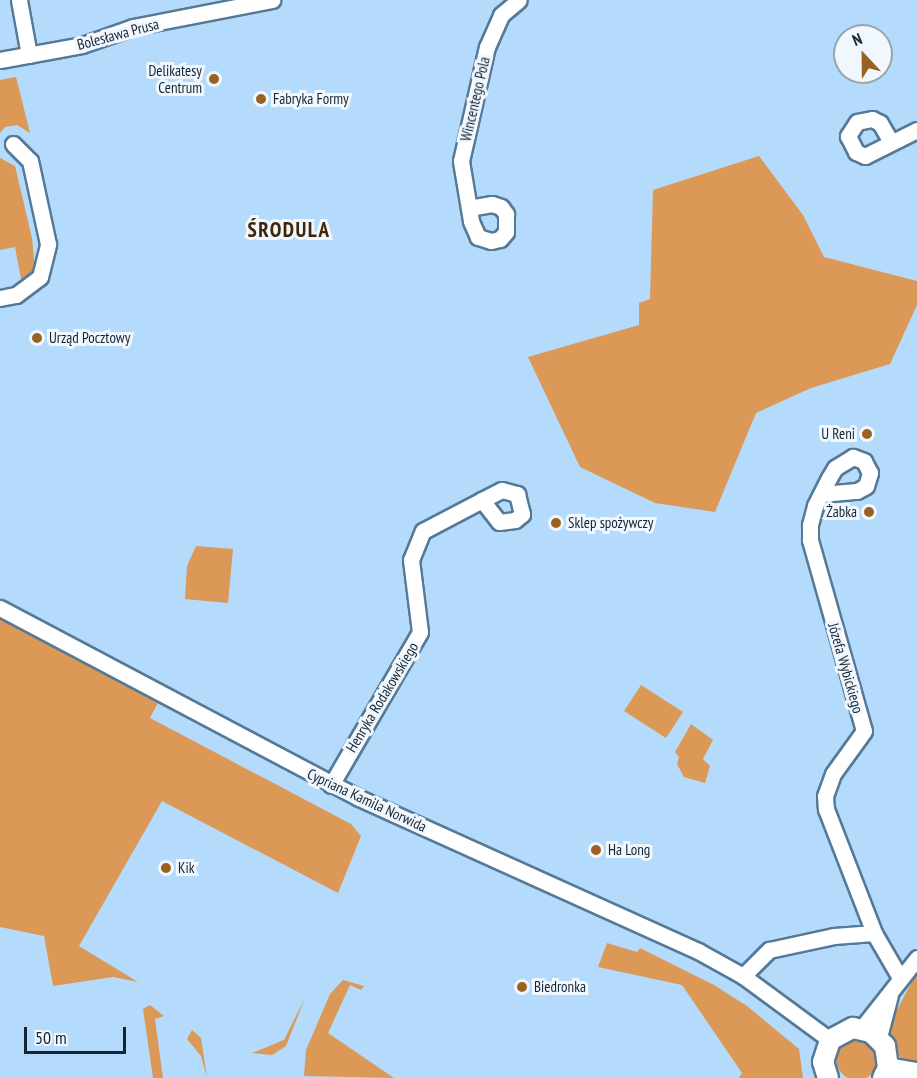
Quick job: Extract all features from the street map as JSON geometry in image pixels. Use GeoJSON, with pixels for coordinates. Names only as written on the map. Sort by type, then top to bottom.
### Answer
{"type":"FeatureCollection","features":[{"type":"Feature","properties":{"kind":"street"},"geometry":{"type":"LineString","coordinates":[[19,0],[29,55]]}},
{"type":"Feature","properties":{"kind":"street","name":"Bolesława Prusa"},"geometry":{"type":"LineString","coordinates":[[0,60],[82,45],[133,27],[272,0]]}},
{"type":"Feature","properties":{"kind":"street","name":"Wincentego Pola"},"geometry":{"type":"LineString","coordinates":[[469,208],[461,161],[466,136],[488,47],[501,15],[519,0]]}},
{"type":"Feature","properties":{"kind":"street"},"geometry":{"type":"LineString","coordinates":[[891,142],[917,130]]}},
{"type":"Feature","properties":{"kind":"street"},"geometry":{"type":"LineString","coordinates":[[0,298],[30,287],[40,277],[47,252],[44,219],[30,161],[13,144]]}},
{"type":"Feature","properties":{"kind":"street","name":"Józefa Wybickiego"},"geometry":{"type":"LineString","coordinates":[[821,494],[810,525],[810,540],[864,731],[833,774],[825,796],[826,809],[874,933]]}},
{"type":"Feature","properties":{"kind":"street","name":"Henryka Rodakowskiego"},"geometry":{"type":"LineString","coordinates":[[331,784],[420,632],[411,560],[423,531],[482,500]]}},
{"type":"Feature","properties":{"kind":"street","name":"Cypriana Kamila Norwida"},"geometry":{"type":"LineString","coordinates":[[0,608],[331,784],[645,925],[743,976],[830,1040]]}},
{"type":"Feature","properties":{"kind":"street"},"geometry":{"type":"LineString","coordinates":[[743,976],[769,950],[834,936],[874,933],[899,976]]}},
{"type":"Feature","properties":{"kind":"street"},"geometry":{"type":"LineString","coordinates":[[870,1033],[899,976],[917,958]]}},
{"type":"Feature","properties":{"kind":"street"},"geometry":{"type":"LineString","coordinates":[[828,1078],[823,1062],[830,1040],[845,1029],[870,1033],[888,1056],[885,1073],[917,1073]]}},
{"type":"Feature","properties":{"kind":"shaded area"},"geometry":{"type":"Polygon","coordinates":[[[16,77],[30,133],[17,125],[5,127],[0,133],[0,80],[16,77]]]}},
{"type":"Feature","properties":{"kind":"shaded area"},"geometry":{"type":"Polygon","coordinates":[[[759,156],[803,215],[824,257],[917,281],[917,305],[890,364],[811,388],[756,413],[715,512],[655,503],[580,467],[528,357],[639,325],[639,303],[650,299],[653,190],[759,156]]]}},
{"type":"Feature","properties":{"kind":"shaded area"},"geometry":{"type":"Polygon","coordinates":[[[0,158],[15,166],[32,238],[35,269],[22,284],[15,247],[0,250],[0,158]]]}},
{"type":"Feature","properties":{"kind":"shaded area"},"geometry":{"type":"Polygon","coordinates":[[[196,546],[233,549],[228,603],[185,599],[187,566],[196,546]]]}},
{"type":"Feature","properties":{"kind":"shaded area"},"geometry":{"type":"Polygon","coordinates":[[[0,618],[159,701],[150,718],[351,824],[361,836],[338,893],[162,801],[79,946],[138,982],[113,977],[53,986],[44,936],[0,927],[0,618]]]}},
{"type":"Feature","properties":{"kind":"shaded area"},"geometry":{"type":"Polygon","coordinates":[[[641,685],[683,712],[666,738],[624,711],[641,685]]]}},
{"type":"Feature","properties":{"kind":"shaded area"},"geometry":{"type":"Polygon","coordinates":[[[691,724],[713,740],[703,759],[710,766],[705,783],[684,777],[677,764],[679,757],[675,752],[691,724]]]}},
{"type":"Feature","properties":{"kind":"shaded area"},"geometry":{"type":"Polygon","coordinates":[[[607,943],[637,952],[640,948],[714,985],[747,1006],[799,1049],[803,1078],[739,1078],[742,1073],[682,985],[598,967],[607,943]]]}},
{"type":"Feature","properties":{"kind":"shaded area"},"geometry":{"type":"Polygon","coordinates":[[[917,972],[917,1063],[902,1060],[893,1047],[889,1025],[917,972]]]}},
{"type":"Feature","properties":{"kind":"shaded area"},"geometry":{"type":"Polygon","coordinates":[[[343,980],[364,986],[361,990],[350,985],[328,1033],[394,1078],[304,1076],[306,1050],[330,994],[343,980]]]}},
{"type":"Feature","properties":{"kind":"shaded area"},"geometry":{"type":"Polygon","coordinates":[[[305,998],[286,1046],[272,1055],[252,1053],[284,1040],[305,998]]]}},
{"type":"Feature","properties":{"kind":"shaded area"},"geometry":{"type":"Polygon","coordinates":[[[150,1005],[164,1016],[155,1019],[163,1078],[153,1078],[143,1009],[150,1005]]]}},
{"type":"Feature","properties":{"kind":"shaded area"},"geometry":{"type":"Polygon","coordinates":[[[192,1030],[201,1038],[207,1078],[201,1056],[187,1039],[192,1030]]]}},
{"type":"Feature","properties":{"kind":"shaded area"},"geometry":{"type":"Polygon","coordinates":[[[857,1038],[872,1044],[878,1059],[872,1074],[857,1080],[842,1074],[836,1059],[842,1044],[857,1038]]]}},
{"type":"Feature","properties":{"kind":"place","name":"Delikatesy Centrum"},"geometry":{"type":"Point","coordinates":[214,79]}},
{"type":"Feature","properties":{"kind":"place","name":"Fabryka Formy"},"geometry":{"type":"Point","coordinates":[261,99]}},
{"type":"Feature","properties":{"kind":"place","name":"Urząd Pocztowy"},"geometry":{"type":"Point","coordinates":[37,338]}},
{"type":"Feature","properties":{"kind":"place","name":"U Reni"},"geometry":{"type":"Point","coordinates":[867,434]}},
{"type":"Feature","properties":{"kind":"place","name":"Żabka"},"geometry":{"type":"Point","coordinates":[869,512]}},
{"type":"Feature","properties":{"kind":"place","name":"Sklep spożywczy"},"geometry":{"type":"Point","coordinates":[556,523]}},
{"type":"Feature","properties":{"kind":"place","name":"Ha Long"},"geometry":{"type":"Point","coordinates":[596,850]}},
{"type":"Feature","properties":{"kind":"place","name":"Kik"},"geometry":{"type":"Point","coordinates":[166,868]}},
{"type":"Feature","properties":{"kind":"place","name":"Biedronka"},"geometry":{"type":"Point","coordinates":[522,987]}},
{"type":"Feature","properties":{"kind":"district","name":"ŚRODULA"},"geometry":{"type":"Point","coordinates":[289,230]}}]}
